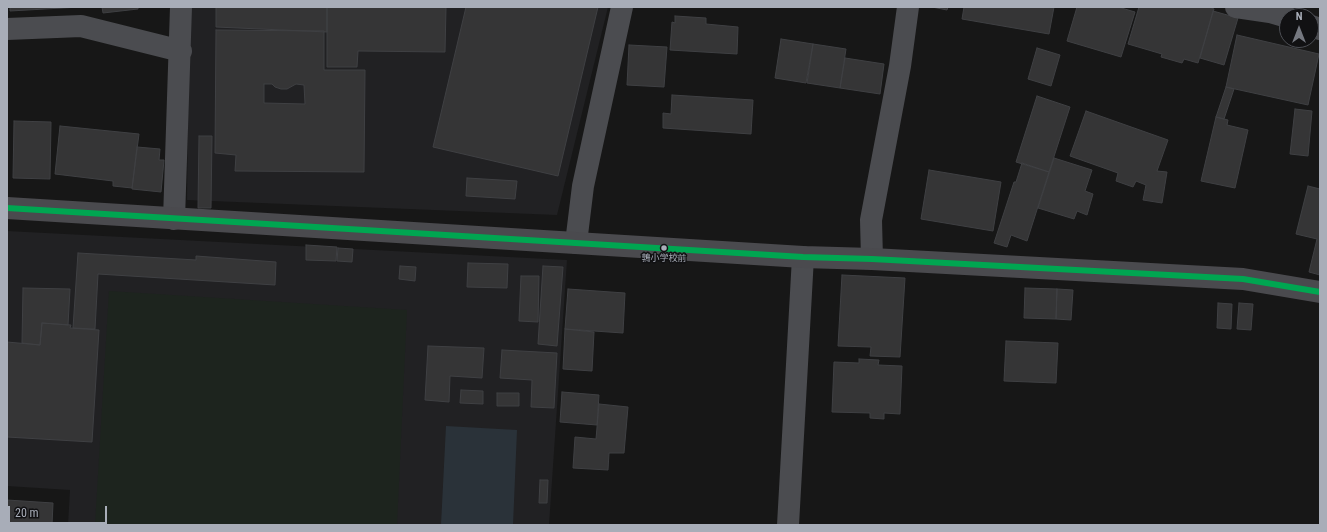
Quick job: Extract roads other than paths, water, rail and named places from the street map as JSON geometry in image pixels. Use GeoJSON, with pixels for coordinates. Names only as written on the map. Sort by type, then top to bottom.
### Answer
{"type":"FeatureCollection","features":[{"type":"Feature","properties":{"kind":"main road"},"geometry":{"type":"LineString","coordinates":[[7,208],[803,257],[872,259],[1243,279],[1320,292]]}},
{"type":"Feature","properties":{"kind":"street"},"geometry":{"type":"LineString","coordinates":[[174,219],[181,7]]}},
{"type":"Feature","properties":{"kind":"street"},"geometry":{"type":"LineString","coordinates":[[576,243],[583,186],[622,7]]}},
{"type":"Feature","properties":{"kind":"street"},"geometry":{"type":"LineString","coordinates":[[872,259],[871,220],[900,66],[908,7]]}},
{"type":"Feature","properties":{"kind":"street"},"geometry":{"type":"LineString","coordinates":[[1236,7],[1279,13]]}},
{"type":"Feature","properties":{"kind":"street"},"geometry":{"type":"LineString","coordinates":[[7,29],[81,26],[180,51]]}},
{"type":"Feature","properties":{"kind":"street"},"geometry":{"type":"LineString","coordinates":[[788,525],[803,257]]}},
{"type":"Feature","properties":{"kind":"place","name":"鶉小学校前"},"geometry":{"type":"Point","coordinates":[664,248]}}]}
